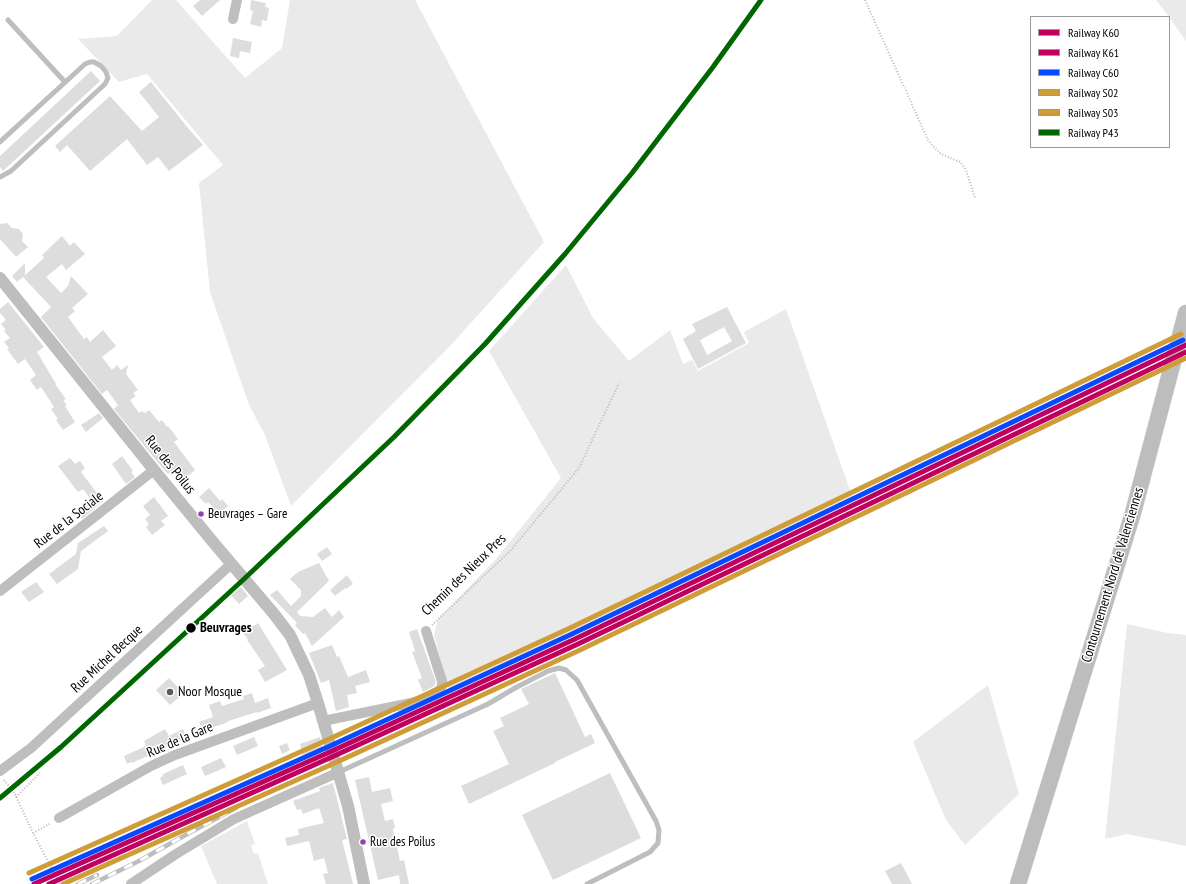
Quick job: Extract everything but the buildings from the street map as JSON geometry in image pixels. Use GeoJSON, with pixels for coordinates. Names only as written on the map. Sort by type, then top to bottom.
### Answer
{"type":"FeatureCollection","features":[{"type":"Feature","properties":{"kind":"main road","name":"Contournement Nord de Valenciennes"},"geometry":{"type":"LineString","coordinates":[[1018,884],[1032,834],[1141,484],[1186,313]]}},
{"type":"Feature","properties":{"kind":"main road","name":"Contournement Nord de Valenciennes"},"geometry":{"type":"LineString","coordinates":[[1009,884],[1032,834]]}},
{"type":"Feature","properties":{"kind":"street"},"geometry":{"type":"LineString","coordinates":[[233,19],[237,0]]}},
{"type":"Feature","properties":{"kind":"street","name":"Rue des Poilus"},"geometry":{"type":"LineString","coordinates":[[0,278],[154,470],[290,635],[309,675],[339,772],[358,848],[364,884]]}},
{"type":"Feature","properties":{"kind":"street","name":"Rue de la Sociale"},"geometry":{"type":"LineString","coordinates":[[0,591],[154,470]]}},
{"type":"Feature","properties":{"kind":"street","name":"Rue Michel Becque"},"geometry":{"type":"LineString","coordinates":[[1,775],[231,564]]}},
{"type":"Feature","properties":{"kind":"street","name":"Chemin des Nieux Pres"},"geometry":{"type":"LineString","coordinates":[[323,721],[411,703],[422,700],[440,691],[442,681],[426,631]]}},
{"type":"Feature","properties":{"kind":"street","name":"Rue de la Gare"},"geometry":{"type":"LineString","coordinates":[[59,818],[151,766],[175,755],[318,703]]}},
{"type":"Feature","properties":{"kind":"street"},"geometry":{"type":"LineString","coordinates":[[131,884],[176,854],[234,819],[339,772]]}},
{"type":"Feature","properties":{"kind":"lane"},"geometry":{"type":"LineString","coordinates":[[8,20],[65,82]]}},
{"type":"Feature","properties":{"kind":"lane"},"geometry":{"type":"LineString","coordinates":[[0,142],[85,64],[90,62],[101,66],[106,72],[108,78],[105,84],[22,161],[6,175],[0,177]]}},
{"type":"Feature","properties":{"kind":"lane"},"geometry":{"type":"LineString","coordinates":[[339,772],[488,704],[548,671],[559,668],[566,670],[577,680],[656,821],[659,830],[658,843],[650,852],[587,884]]}},
{"type":"Feature","properties":{"kind":"path"},"geometry":{"type":"LineString","coordinates":[[865,0],[928,140],[941,154],[960,162],[966,170],[975,198]]}},
{"type":"Feature","properties":{"kind":"path","name":"Chemin des Nieux Pres"},"geometry":{"type":"LineString","coordinates":[[426,631],[510,551],[579,468],[618,384]]}},
{"type":"Feature","properties":{"kind":"path"},"geometry":{"type":"LineString","coordinates":[[16,797],[40,773]]}},
{"type":"Feature","properties":{"kind":"path"},"geometry":{"type":"LineString","coordinates":[[1,775],[16,797],[60,884]]}},
{"type":"Feature","properties":{"kind":"path"},"geometry":{"type":"LineString","coordinates":[[33,833],[59,818]]}},
{"type":"Feature","properties":{"kind":"shaded area"},"geometry":{"type":"Polygon","coordinates":[[[152,0],[176,0],[245,78],[282,48],[290,0],[415,0],[544,242],[450,346],[291,506],[265,435],[249,405],[210,292],[199,183],[223,165],[147,74],[119,82],[78,39],[117,36],[152,0]]]}},
{"type":"Feature","properties":{"kind":"shaded area"},"geometry":{"type":"Polygon","coordinates":[[[1156,0],[1186,0],[1186,41],[1170,18],[1170,16],[1168,16],[1156,0]]]}},
{"type":"Feature","properties":{"kind":"shaded area"},"geometry":{"type":"Polygon","coordinates":[[[566,265],[593,318],[629,361],[670,330],[683,364],[692,360],[698,371],[749,343],[744,332],[786,309],[852,496],[449,691],[434,635],[438,619],[496,559],[561,478],[489,351],[566,265]]]}},
{"type":"Feature","properties":{"kind":"shaded area"},"geometry":{"type":"Polygon","coordinates":[[[1127,624],[1168,633],[1186,635],[1186,846],[1127,834],[1105,839],[1127,624]]]}},
{"type":"Feature","properties":{"kind":"shaded area"},"geometry":{"type":"Polygon","coordinates":[[[988,685],[1019,794],[965,845],[946,820],[913,742],[988,685]]]}},
{"type":"Feature","properties":{"kind":"shaded area"},"geometry":{"type":"Polygon","coordinates":[[[247,821],[255,844],[251,845],[254,854],[258,853],[268,884],[217,884],[201,846],[247,821]]]}},
{"type":"Feature","properties":{"kind":"railway"},"geometry":{"type":"LineString","coordinates":[[92,884],[139,861],[236,808]]}},
{"type":"Feature","properties":{"kind":"railway"},"geometry":{"type":"LineString","coordinates":[[78,884],[97,875]]}},
{"type":"Feature","properties":{"kind":"rail line","name":"P43"},"geometry":{"type":"LineString","coordinates":[[0,798],[61,747],[244,579],[394,437],[485,344],[565,254],[632,173],[713,67],[761,0]]}},
{"type":"Feature","properties":{"kind":"rail line","name":"S03"},"geometry":{"type":"LineString","coordinates":[[29,873],[327,740],[570,628],[1181,334]]}},
{"type":"Feature","properties":{"kind":"rail line","name":"C60"},"geometry":{"type":"LineString","coordinates":[[32,879],[330,746],[572,634],[1183,340]]}},
{"type":"Feature","properties":{"kind":"rail line","name":"K60"},"geometry":{"type":"LineString","coordinates":[[34,884],[332,751],[575,639],[1186,345]]}},
{"type":"Feature","properties":{"kind":"rail line","name":"K61"},"geometry":{"type":"LineString","coordinates":[[49,884],[578,644],[1186,352]]}},
{"type":"Feature","properties":{"kind":"rail line","name":"S02"},"geometry":{"type":"LineString","coordinates":[[63,884],[337,762],[580,650],[1186,358]]}},
{"type":"Feature","properties":{"kind":"place","name":"Beuvrages – Gare"},"geometry":{"type":"Point","coordinates":[201,514]}},
{"type":"Feature","properties":{"kind":"place","name":"Beuvrages"},"geometry":{"type":"Point","coordinates":[191,628]}},
{"type":"Feature","properties":{"kind":"place","name":"Noor Mosque"},"geometry":{"type":"Point","coordinates":[170,692]}},
{"type":"Feature","properties":{"kind":"place","name":"Rue des Poilus"},"geometry":{"type":"Point","coordinates":[363,842]}}]}
